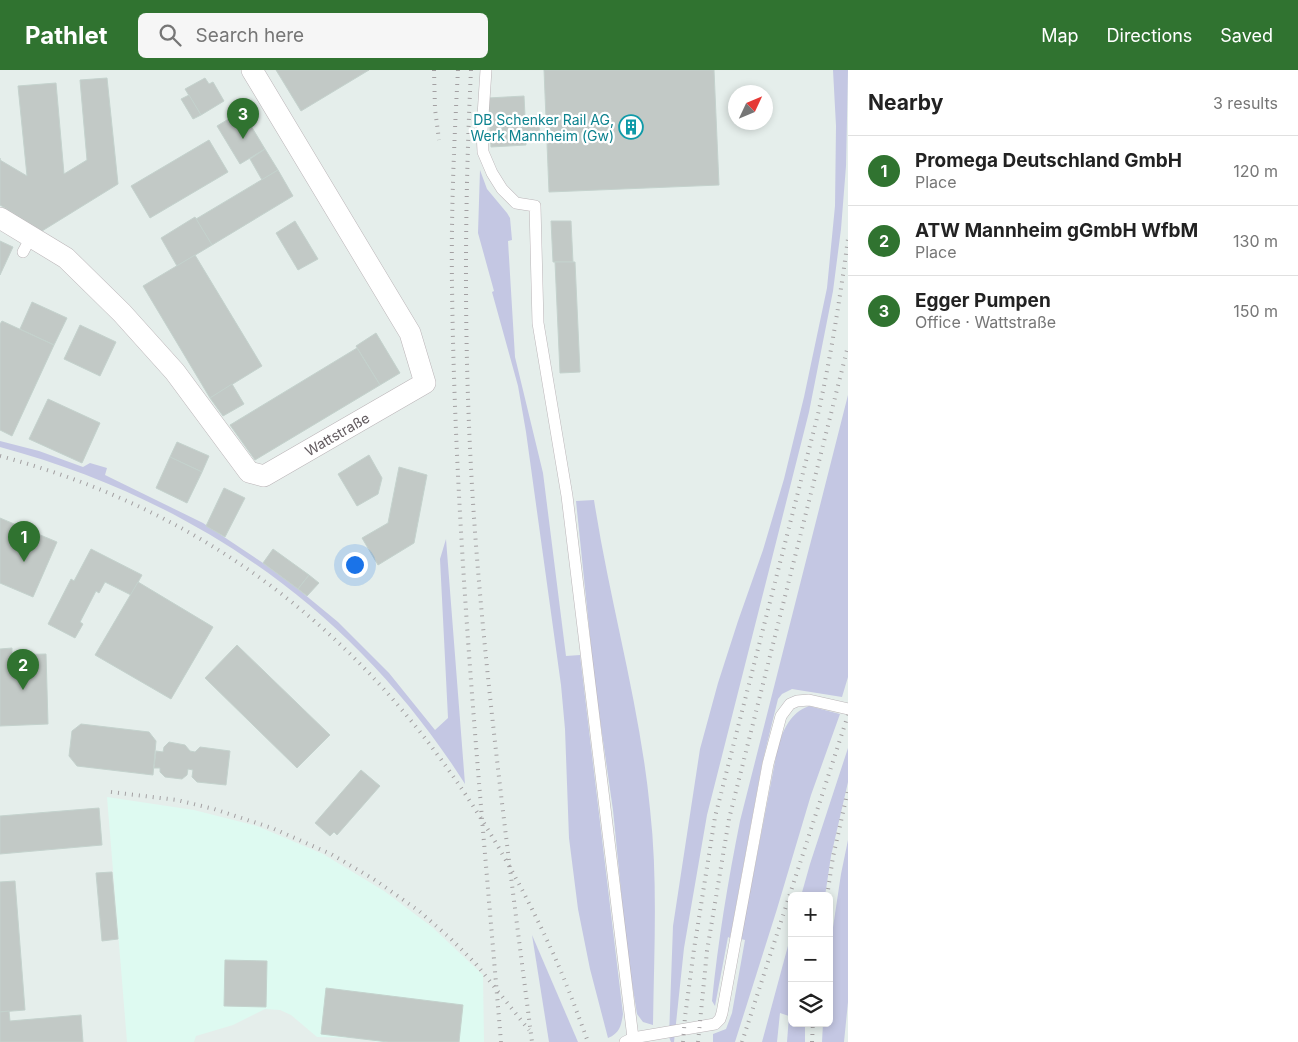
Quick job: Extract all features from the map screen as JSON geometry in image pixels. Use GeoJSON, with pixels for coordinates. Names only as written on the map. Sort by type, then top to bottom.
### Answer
{"type":"FeatureCollection","features":[{"type":"Feature","properties":{"kind":"street","name":"Wattstraße"},"geometry":{"type":"LineString","coordinates":[[0,218],[27,244],[66,258],[122,313],[175,372],[248,472],[264,476],[425,383],[410,333],[252,70]]}},
{"type":"Feature","properties":{"kind":"lane"},"geometry":{"type":"LineString","coordinates":[[486,70],[482,130],[483,152],[492,173],[502,189],[516,203],[535,206],[538,324],[567,496],[629,1040],[715,1024],[720,1019],[768,764],[781,716],[790,704],[797,701],[809,700],[848,709]]}},
{"type":"Feature","properties":{"kind":"shaded area"},"geometry":{"type":"Polygon","coordinates":[[[833,70],[848,70],[846,166],[841,229],[833,291],[809,412],[707,815],[684,948],[674,1042],[671,1042],[669,1037],[673,926],[700,749],[718,683],[763,550],[784,479],[804,397],[827,288],[835,206],[836,126],[833,70]]]}},
{"type":"Feature","properties":{"kind":"shaded area"},"geometry":{"type":"Polygon","coordinates":[[[480,170],[487,189],[510,218],[512,240],[508,241],[515,357],[543,473],[566,656],[580,655],[623,1014],[619,1029],[608,1038],[590,969],[578,909],[569,838],[565,729],[561,685],[526,432],[518,386],[478,233],[480,170]]]}},
{"type":"Feature","properties":{"kind":"shaded area"},"geometry":{"type":"Polygon","coordinates":[[[848,395],[848,677],[842,697],[792,689],[782,694],[778,699],[762,764],[730,938],[728,937],[715,1006],[712,1001],[717,956],[727,888],[740,821],[848,395]]]}},
{"type":"Feature","properties":{"kind":"shaded area"},"geometry":{"type":"Polygon","coordinates":[[[0,441],[39,451],[83,467],[90,463],[107,468],[105,475],[203,523],[263,563],[338,622],[389,673],[435,730],[448,718],[440,559],[446,539],[465,784],[422,722],[374,666],[322,616],[265,571],[205,532],[140,498],[72,470],[0,447],[0,441]]]}},
{"type":"Feature","properties":{"kind":"shaded area"},"geometry":{"type":"Polygon","coordinates":[[[594,500],[639,731],[650,809],[655,890],[653,1025],[643,1022],[637,1014],[627,952],[613,810],[595,685],[576,501],[594,500]]]}},
{"type":"Feature","properties":{"kind":"shaded area"},"geometry":{"type":"Polygon","coordinates":[[[809,706],[840,714],[811,795],[735,1042],[713,1042],[713,1034],[726,1029],[732,1013],[745,940],[741,939],[778,746],[785,728],[792,717],[809,706]]]}},
{"type":"Feature","properties":{"kind":"shaded area"},"geometry":{"type":"Polygon","coordinates":[[[848,748],[848,782],[831,856],[826,892],[802,892],[848,748]]]}},
{"type":"Feature","properties":{"kind":"shaded area"},"geometry":{"type":"Polygon","coordinates":[[[107,797],[194,810],[257,826],[323,854],[384,891],[432,927],[483,975],[484,1042],[377,1042],[362,1038],[317,1037],[291,1015],[280,1010],[265,1009],[233,1025],[196,1036],[194,1042],[127,1042],[107,797]]]}},
{"type":"Feature","properties":{"kind":"shaded area"},"geometry":{"type":"Polygon","coordinates":[[[848,840],[848,1002],[844,1042],[822,1042],[823,1027],[833,1027],[833,927],[848,840]]]}},
{"type":"Feature","properties":{"kind":"shaded area"},"geometry":{"type":"Polygon","coordinates":[[[532,935],[578,1042],[549,1042],[532,935]]]}},
{"type":"Feature","properties":{"kind":"shaded area"},"geometry":{"type":"Polygon","coordinates":[[[788,946],[788,1016],[780,1013],[777,1042],[762,1042],[788,946]]]}},
{"type":"Feature","properties":{"kind":"shaded area"},"geometry":{"type":"Polygon","coordinates":[[[788,1027],[805,1027],[805,1042],[787,1042],[788,1027]]]}},
{"type":"Feature","properties":{"kind":"building"},"geometry":{"type":"Polygon","coordinates":[[[276,70],[369,70],[301,111],[276,70]]]}},
{"type":"Feature","properties":{"kind":"building","name":"DB Schenker Rail AG, Werk Mannheim (Gw)"},"geometry":{"type":"Polygon","coordinates":[[[544,70],[714,70],[719,185],[549,192],[544,70]]]}},
{"type":"Feature","properties":{"kind":"building"},"geometry":{"type":"Polygon","coordinates":[[[107,78],[118,184],[42,231],[0,205],[0,160],[27,176],[18,86],[56,83],[64,174],[87,160],[80,80],[107,78]]]}},
{"type":"Feature","properties":{"kind":"building"},"geometry":{"type":"Polygon","coordinates":[[[205,78],[209,84],[213,82],[224,101],[201,115],[185,89],[205,78]]]}},
{"type":"Feature","properties":{"kind":"building"},"geometry":{"type":"Polygon","coordinates":[[[189,95],[201,115],[193,119],[181,99],[189,95]]]}},
{"type":"Feature","properties":{"kind":"building"},"geometry":{"type":"Polygon","coordinates":[[[524,96],[525,116],[539,115],[540,140],[526,141],[526,145],[491,147],[488,98],[524,96]]]}},
{"type":"Feature","properties":{"kind":"building"},"geometry":{"type":"Polygon","coordinates":[[[242,111],[265,149],[240,164],[217,126],[242,111]]]}},
{"type":"Feature","properties":{"kind":"building"},"geometry":{"type":"Polygon","coordinates":[[[209,140],[228,172],[150,218],[131,186],[209,140]]]}},
{"type":"Feature","properties":{"kind":"building"},"geometry":{"type":"Polygon","coordinates":[[[265,149],[278,170],[262,180],[250,159],[265,149]]]}},
{"type":"Feature","properties":{"kind":"building"},"geometry":{"type":"Polygon","coordinates":[[[278,170],[293,196],[212,245],[196,219],[278,170]]]}},
{"type":"Feature","properties":{"kind":"building"},"geometry":{"type":"Polygon","coordinates":[[[195,217],[212,245],[177,266],[161,238],[195,217]]]}},
{"type":"Feature","properties":{"kind":"building"},"geometry":{"type":"Polygon","coordinates":[[[295,221],[318,259],[298,270],[276,233],[295,221]]]}},
{"type":"Feature","properties":{"kind":"building"},"geometry":{"type":"Polygon","coordinates":[[[551,221],[571,221],[573,262],[553,262],[551,221]]]}},
{"type":"Feature","properties":{"kind":"building"},"geometry":{"type":"Polygon","coordinates":[[[0,241],[13,247],[0,275],[0,241]]]}},
{"type":"Feature","properties":{"kind":"building"},"geometry":{"type":"Polygon","coordinates":[[[195,255],[262,366],[210,398],[143,286],[195,255]]]}},
{"type":"Feature","properties":{"kind":"building"},"geometry":{"type":"Polygon","coordinates":[[[555,262],[575,262],[580,372],[560,373],[555,262]]]}},
{"type":"Feature","properties":{"kind":"building"},"geometry":{"type":"Polygon","coordinates":[[[32,302],[67,318],[54,345],[20,329],[32,302]]]}},
{"type":"Feature","properties":{"kind":"building"},"geometry":{"type":"Polygon","coordinates":[[[2,321],[54,345],[12,436],[0,430],[0,324],[2,321]]]}},
{"type":"Feature","properties":{"kind":"building"},"geometry":{"type":"Polygon","coordinates":[[[80,325],[116,342],[100,376],[64,359],[80,325]]]}},
{"type":"Feature","properties":{"kind":"building"},"geometry":{"type":"Polygon","coordinates":[[[376,333],[400,373],[380,385],[356,346],[376,333]]]}},
{"type":"Feature","properties":{"kind":"building"},"geometry":{"type":"Polygon","coordinates":[[[357,348],[380,385],[255,460],[230,425],[357,348]]]}},
{"type":"Feature","properties":{"kind":"building"},"geometry":{"type":"Polygon","coordinates":[[[232,384],[244,404],[223,416],[210,398],[232,384]]]}},
{"type":"Feature","properties":{"kind":"building"},"geometry":{"type":"Polygon","coordinates":[[[48,399],[100,423],[82,463],[29,439],[48,399]]]}},
{"type":"Feature","properties":{"kind":"building"},"geometry":{"type":"Polygon","coordinates":[[[177,442],[209,456],[202,472],[170,457],[177,442]]]}},
{"type":"Feature","properties":{"kind":"building"},"geometry":{"type":"Polygon","coordinates":[[[369,455],[382,478],[378,494],[357,506],[338,474],[369,455]]]}},
{"type":"Feature","properties":{"kind":"building"},"geometry":{"type":"Polygon","coordinates":[[[170,457],[202,472],[187,503],[156,488],[170,457]]]}},
{"type":"Feature","properties":{"kind":"building"},"geometry":{"type":"Polygon","coordinates":[[[399,467],[427,475],[414,543],[378,565],[362,538],[388,523],[399,467]]]}},
{"type":"Feature","properties":{"kind":"building"},"geometry":{"type":"Polygon","coordinates":[[[224,488],[245,498],[225,537],[206,526],[224,488]]]}},
{"type":"Feature","properties":{"kind":"building"},"geometry":{"type":"Polygon","coordinates":[[[0,518],[57,542],[33,597],[0,583],[0,518]]]}},
{"type":"Feature","properties":{"kind":"building"},"geometry":{"type":"Polygon","coordinates":[[[91,549],[142,575],[131,595],[105,582],[99,593],[96,591],[80,622],[83,624],[75,638],[48,624],[71,579],[74,581],[91,549]]]}},
{"type":"Feature","properties":{"kind":"building"},"geometry":{"type":"Polygon","coordinates":[[[273,549],[309,575],[298,589],[263,563],[273,549]]]}},
{"type":"Feature","properties":{"kind":"building"},"geometry":{"type":"Polygon","coordinates":[[[309,575],[319,583],[307,596],[298,589],[309,575]]]}},
{"type":"Feature","properties":{"kind":"building"},"geometry":{"type":"Polygon","coordinates":[[[138,582],[213,627],[171,699],[95,655],[138,582]]]}},
{"type":"Feature","properties":{"kind":"building"},"geometry":{"type":"Polygon","coordinates":[[[237,645],[330,735],[297,768],[205,678],[237,645]]]}},
{"type":"Feature","properties":{"kind":"building"},"geometry":{"type":"Polygon","coordinates":[[[12,648],[12,655],[46,654],[48,724],[0,726],[0,649],[12,648]]]}},
{"type":"Feature","properties":{"kind":"building"},"geometry":{"type":"Polygon","coordinates":[[[81,724],[149,732],[156,741],[153,775],[77,766],[69,756],[72,731],[81,724]]]}},
{"type":"Feature","properties":{"kind":"building"},"geometry":{"type":"Polygon","coordinates":[[[169,742],[185,745],[190,751],[195,752],[200,747],[230,751],[226,785],[197,782],[192,777],[193,770],[188,769],[187,775],[182,779],[165,777],[160,772],[160,768],[154,768],[156,751],[163,752],[164,747],[169,742]]]}},
{"type":"Feature","properties":{"kind":"building"},"geometry":{"type":"Polygon","coordinates":[[[361,770],[380,786],[337,835],[334,832],[330,836],[315,823],[361,770]]]}},
{"type":"Feature","properties":{"kind":"building"},"geometry":{"type":"Polygon","coordinates":[[[99,808],[102,845],[0,854],[0,816],[99,808]]]}},
{"type":"Feature","properties":{"kind":"building"},"geometry":{"type":"Polygon","coordinates":[[[112,872],[118,939],[102,941],[96,873],[112,872]]]}},
{"type":"Feature","properties":{"kind":"building"},"geometry":{"type":"Polygon","coordinates":[[[15,881],[25,1010],[0,1012],[0,882],[15,881]]]}},
{"type":"Feature","properties":{"kind":"building"},"geometry":{"type":"Polygon","coordinates":[[[225,960],[267,961],[266,1007],[224,1006],[225,960]]]}},
{"type":"Feature","properties":{"kind":"building"},"geometry":{"type":"Polygon","coordinates":[[[326,988],[463,1005],[459,1042],[388,1042],[321,1034],[326,988]]]}},
{"type":"Feature","properties":{"kind":"building"},"geometry":{"type":"Polygon","coordinates":[[[9,1011],[10,1021],[81,1015],[83,1042],[0,1042],[0,1012],[9,1011]]]}},
{"type":"Feature","properties":{"kind":"railway"},"geometry":{"type":"LineString","coordinates":[[434,70],[435,109],[439,140]]}},
{"type":"Feature","properties":{"kind":"railway"},"geometry":{"type":"LineString","coordinates":[[458,70],[453,178],[452,258],[458,475],[477,758],[501,1042]]}},
{"type":"Feature","properties":{"kind":"railway"},"geometry":{"type":"LineString","coordinates":[[471,70],[468,132],[466,320],[473,508],[483,629],[496,747],[532,1042]]}},
{"type":"Feature","properties":{"kind":"railway"},"geometry":{"type":"LineString","coordinates":[[683,1042],[694,949],[715,817],[818,414],[835,327],[848,239]]}},
{"type":"Feature","properties":{"kind":"railway"},"geometry":{"type":"LineString","coordinates":[[698,1042],[707,951],[729,819],[848,346]]}},
{"type":"Feature","properties":{"kind":"railway"},"geometry":{"type":"LineString","coordinates":[[0,456],[96,488],[183,529],[262,580],[334,639],[399,706],[457,782],[508,864],[553,953],[588,1042]]}},
{"type":"Feature","properties":{"kind":"railway"},"geometry":{"type":"LineString","coordinates":[[742,1042],[848,715]]}},
{"type":"Feature","properties":{"kind":"railway"},"geometry":{"type":"LineString","coordinates":[[828,892],[833,857],[848,790]]}},
{"type":"Feature","properties":{"kind":"railway"},"geometry":{"type":"LineString","coordinates":[[111,792],[177,800],[214,809],[272,828],[331,854],[375,880],[419,911],[450,938],[476,964],[529,1030]]}},
{"type":"Feature","properties":{"kind":"railway"},"geometry":{"type":"LineString","coordinates":[[812,1042],[813,1027]]}},
{"type":"Feature","properties":{"kind":"place","name":"DB Schenker Rail AG, Werk Mannheim (Gw)"},"geometry":{"type":"Point","coordinates":[631,127]}},
{"type":"Feature","properties":{"kind":"place","name":"Egger Pumpen"},"geometry":{"type":"Point","coordinates":[243,139]}},
{"type":"Feature","properties":{"kind":"place","name":"Promega Deutschland GmbH"},"geometry":{"type":"Point","coordinates":[24,562]}},
{"type":"Feature","properties":{"kind":"place","name":"ATW Mannheim gGmbH WfbM"},"geometry":{"type":"Point","coordinates":[23,690]}}]}
